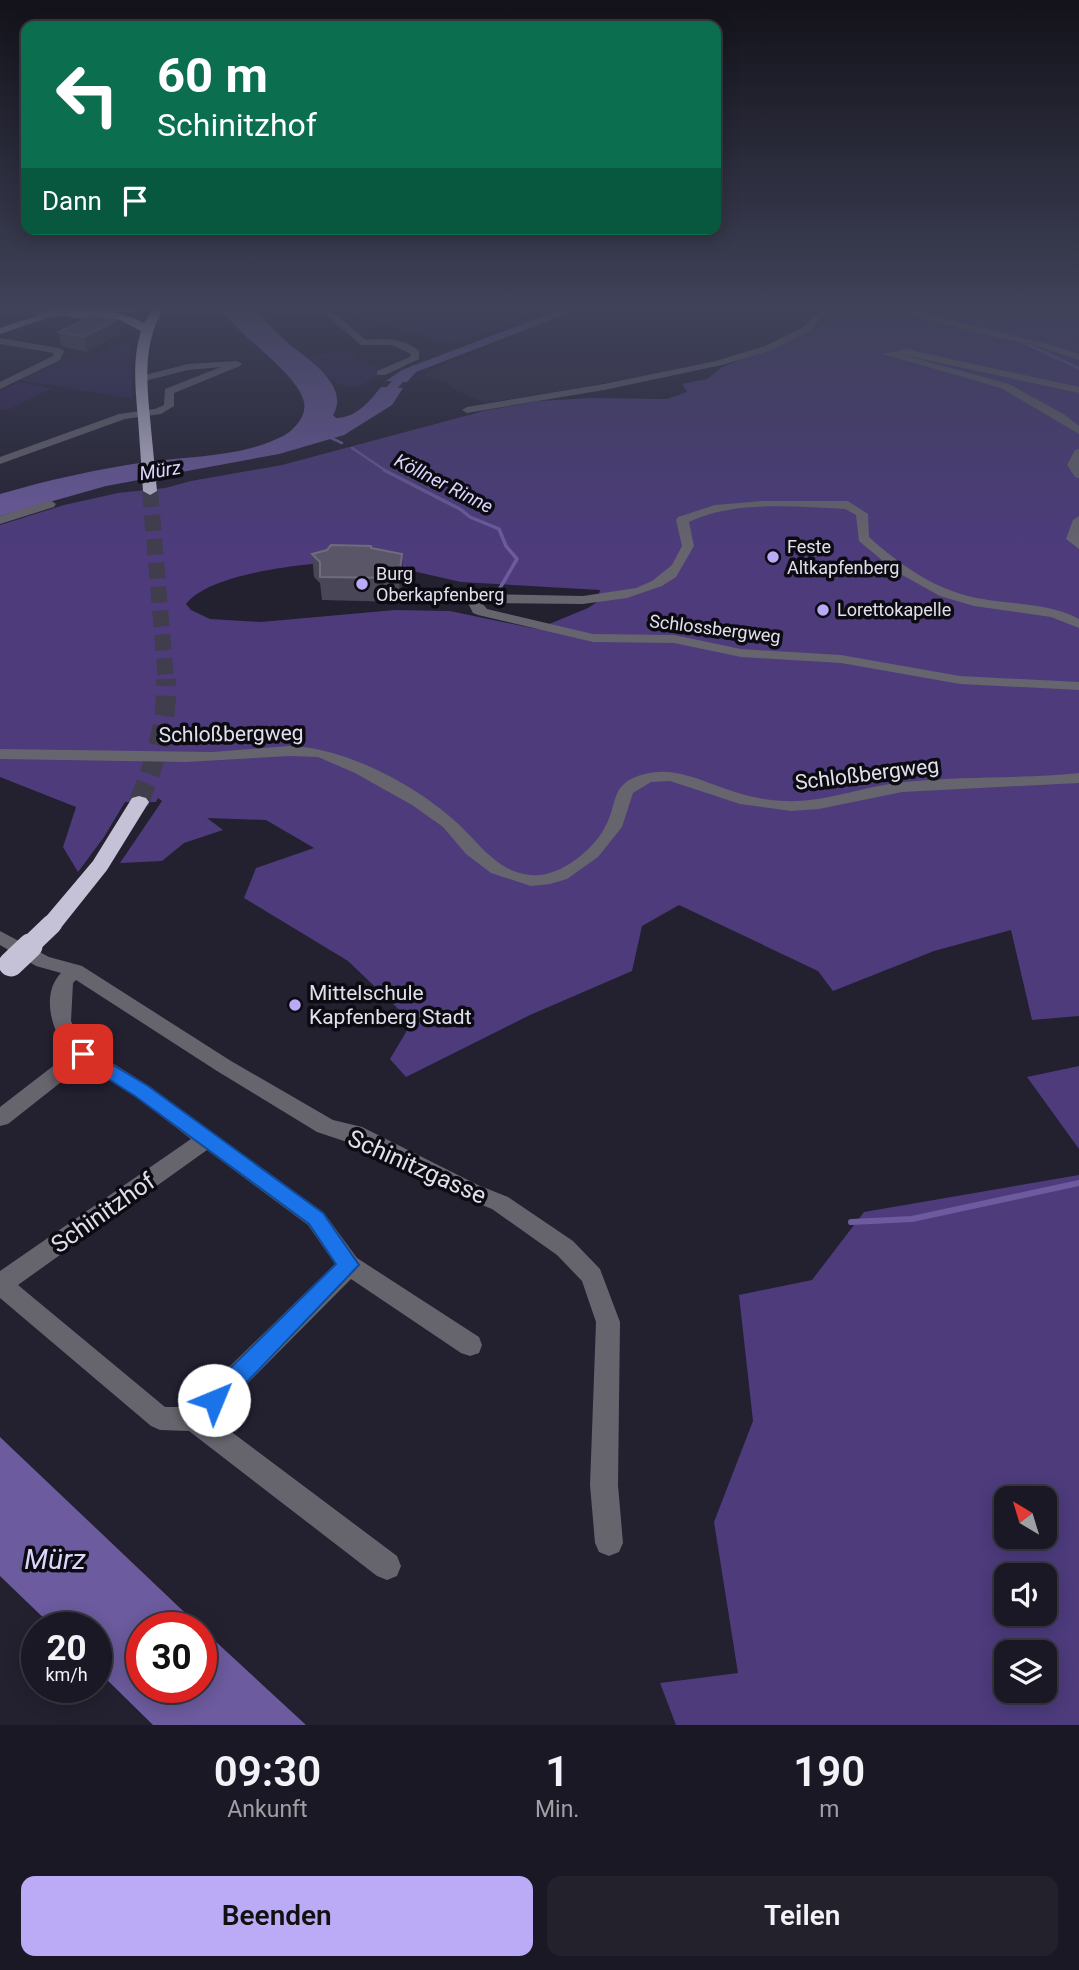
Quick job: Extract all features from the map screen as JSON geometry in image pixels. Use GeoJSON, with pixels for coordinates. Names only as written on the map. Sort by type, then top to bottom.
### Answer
{"type":"FeatureCollection","features":[{"type":"Feature","properties":{"kind":"highway"},"geometry":{"type":"LineString","coordinates":[[142,388],[150,491]]}},
{"type":"Feature","properties":{"kind":"highway"},"geometry":{"type":"LineString","coordinates":[[6,969],[52,924],[100,867],[139,802]]}},
{"type":"Feature","properties":{"kind":"street"},"geometry":{"type":"LineString","coordinates":[[0,461],[70,438],[123,416],[163,410],[169,406],[169,391],[172,388]]}},
{"type":"Feature","properties":{"kind":"street"},"geometry":{"type":"LineString","coordinates":[[169,391],[178,388]]}},
{"type":"Feature","properties":{"kind":"street"},"geometry":{"type":"LineString","coordinates":[[467,410],[589,388]]}},
{"type":"Feature","properties":{"kind":"street"},"geometry":{"type":"LineString","coordinates":[[1007,388],[1061,417],[1079,431]]}},
{"type":"Feature","properties":{"kind":"street"},"geometry":{"type":"LineString","coordinates":[[1079,452],[1073,465],[1079,475]]}},
{"type":"Feature","properties":{"kind":"street"},"geometry":{"type":"LineString","coordinates":[[0,520],[50,504]]}},
{"type":"Feature","properties":{"kind":"street","name":"Schlossbergweg"},"geometry":{"type":"LineString","coordinates":[[1079,624],[1060,615],[959,599],[941,591],[883,557],[863,538],[862,514],[848,505],[716,508],[693,512],[682,520],[688,546],[673,573],[633,592],[600,600],[484,598],[474,601],[478,610],[483,612],[593,638],[674,639],[741,653],[841,659],[960,680],[1079,686]]}},
{"type":"Feature","properties":{"kind":"street"},"geometry":{"type":"LineString","coordinates":[[1079,520],[1072,534],[1072,538],[1079,545]]}},
{"type":"Feature","properties":{"kind":"street","name":"Schloßbergweg"},"geometry":{"type":"LineString","coordinates":[[0,754],[216,757],[274,750],[328,754],[417,801],[448,823],[475,855],[509,876],[540,881],[560,875],[596,851],[614,827],[621,795],[632,783],[648,777],[684,779],[735,798],[788,806],[832,802],[895,788],[929,784],[980,785],[1079,778]]}},
{"type":"Feature","properties":{"kind":"street","name":"Schinitzgasse"},"geometry":{"type":"LineString","coordinates":[[0,937],[43,962],[75,970],[224,1066],[325,1126],[339,1132],[354,1133],[500,1203],[565,1248],[592,1276],[607,1322],[604,1485],[609,1543]]}},
{"type":"Feature","properties":{"kind":"street"},"geometry":{"type":"LineString","coordinates":[[75,970],[64,981],[61,1025],[67,1040],[83,1054],[142,1091],[205,1140],[316,1219],[348,1265],[470,1345]]}},
{"type":"Feature","properties":{"kind":"street"},"geometry":{"type":"LineString","coordinates":[[0,1118],[83,1054]]}},
{"type":"Feature","properties":{"kind":"street","name":"Schinitzhof"},"geometry":{"type":"LineString","coordinates":[[194,1419],[160,1418],[0,1284],[205,1140]]}},
{"type":"Feature","properties":{"kind":"street"},"geometry":{"type":"LineString","coordinates":[[348,1265],[194,1419],[387,1566]]}},
{"type":"Feature","properties":{"kind":"shaded area"},"geometry":{"type":"Polygon","coordinates":[[[7,388],[52,388],[7,410],[0,409],[0,391],[7,388]]]}},
{"type":"Feature","properties":{"kind":"shaded area"},"geometry":{"type":"Polygon","coordinates":[[[65,388],[132,388],[132,398],[65,388]]]}},
{"type":"Feature","properties":{"kind":"shaded area"},"geometry":{"type":"Polygon","coordinates":[[[451,388],[580,388],[486,403],[451,388]]]}},
{"type":"Feature","properties":{"kind":"shaded area"},"geometry":{"type":"Polygon","coordinates":[[[684,388],[1079,388],[1079,1016],[1032,1020],[1011,930],[934,951],[833,991],[818,971],[679,905],[642,926],[632,971],[530,1015],[406,1077],[390,1059],[412,1022],[348,961],[244,898],[256,868],[314,848],[266,820],[207,818],[223,830],[184,843],[162,861],[120,863],[162,801],[158,798],[156,802],[125,802],[78,872],[63,847],[76,807],[0,777],[0,525],[64,505],[118,493],[165,488],[282,465],[484,411],[539,401],[591,398],[667,399],[687,392],[684,388]],[[364,560],[296,566],[242,576],[199,592],[186,604],[191,610],[210,619],[261,622],[395,610],[450,611],[537,629],[588,608],[597,602],[600,590],[461,582],[364,560]]]}},
{"type":"Feature","properties":{"kind":"shaded area"},"geometry":{"type":"Polygon","coordinates":[[[1079,1066],[1079,1149],[1027,1077],[1079,1066]]]}},
{"type":"Feature","properties":{"kind":"shaded area"},"geometry":{"type":"Polygon","coordinates":[[[1079,1175],[1079,1725],[676,1725],[660,1683],[738,1673],[714,1522],[753,1421],[739,1295],[812,1280],[864,1212],[1079,1175]]]}},
{"type":"Feature","properties":{"kind":"water","name":"Mürz"},"geometry":{"type":"Polygon","coordinates":[[[297,388],[333,388],[337,404],[333,415],[336,418],[356,412],[381,388],[403,388],[392,405],[344,435],[279,454],[106,486],[0,516],[0,494],[110,468],[216,455],[267,443],[283,436],[299,422],[304,412],[304,402],[297,388]]]}},
{"type":"Feature","properties":{"kind":"water","name":"Mürz"},"geometry":{"type":"Polygon","coordinates":[[[0,1437],[184,1612],[126,1612],[126,1698],[112,1685],[112,1612],[37,1612],[0,1576],[0,1437]]]}},
{"type":"Feature","properties":{"kind":"water","name":"Mürz"},"geometry":{"type":"Polygon","coordinates":[[[217,1643],[306,1725],[153,1725],[131,1703],[217,1703],[217,1643]]]}},
{"type":"Feature","properties":{"kind":"building"},"geometry":{"type":"Polygon","coordinates":[[[331,545],[371,546],[402,554],[399,578],[320,577],[320,562],[312,554],[327,550],[331,545]]]}},
{"type":"Feature","properties":{"kind":"waterway","name":"Mürz"},"geometry":{"type":"LineString","coordinates":[[376,404],[392,388]]}},
{"type":"Feature","properties":{"kind":"waterway","name":"Köllner Rinne"},"geometry":{"type":"LineString","coordinates":[[329,437],[342,443]]}},
{"type":"Feature","properties":{"kind":"waterway","name":"Köllner Rinne"},"geometry":{"type":"LineString","coordinates":[[352,448],[386,471]]}},
{"type":"Feature","properties":{"kind":"waterway","name":"Köllner Rinne"},"geometry":{"type":"LineString","coordinates":[[384,470],[460,509],[470,517],[499,529],[506,546],[517,559],[500,588]]}},
{"type":"Feature","properties":{"kind":"waterway"},"geometry":{"type":"LineString","coordinates":[[851,1222],[912,1219],[1079,1183]]}},
{"type":"Feature","properties":{"kind":"tunnel"},"geometry":{"type":"LineString","coordinates":[[150,491],[166,680]]}},
{"type":"Feature","properties":{"kind":"tunnel"},"geometry":{"type":"LineString","coordinates":[[139,802],[159,742],[165,711],[166,680]]}},
{"type":"Feature","properties":{"kind":"place","name":"Feste Altkapfenberg"},"geometry":{"type":"Point","coordinates":[773,557]}},
{"type":"Feature","properties":{"kind":"place","name":"Burg Oberkapfenberg"},"geometry":{"type":"Point","coordinates":[362,584]}},
{"type":"Feature","properties":{"kind":"place","name":"Lorettokapelle"},"geometry":{"type":"Point","coordinates":[823,610]}},
{"type":"Feature","properties":{"kind":"place","name":"Mittelschule Kapfenberg Stadt"},"geometry":{"type":"Point","coordinates":[295,1005]}},
{"type":"Feature","properties":{"kind":"route"},"geometry":{"type":"LineString","coordinates":[[83,1054],[142,1091],[205,1140],[316,1219],[348,1265],[214,1400]]}}]}
